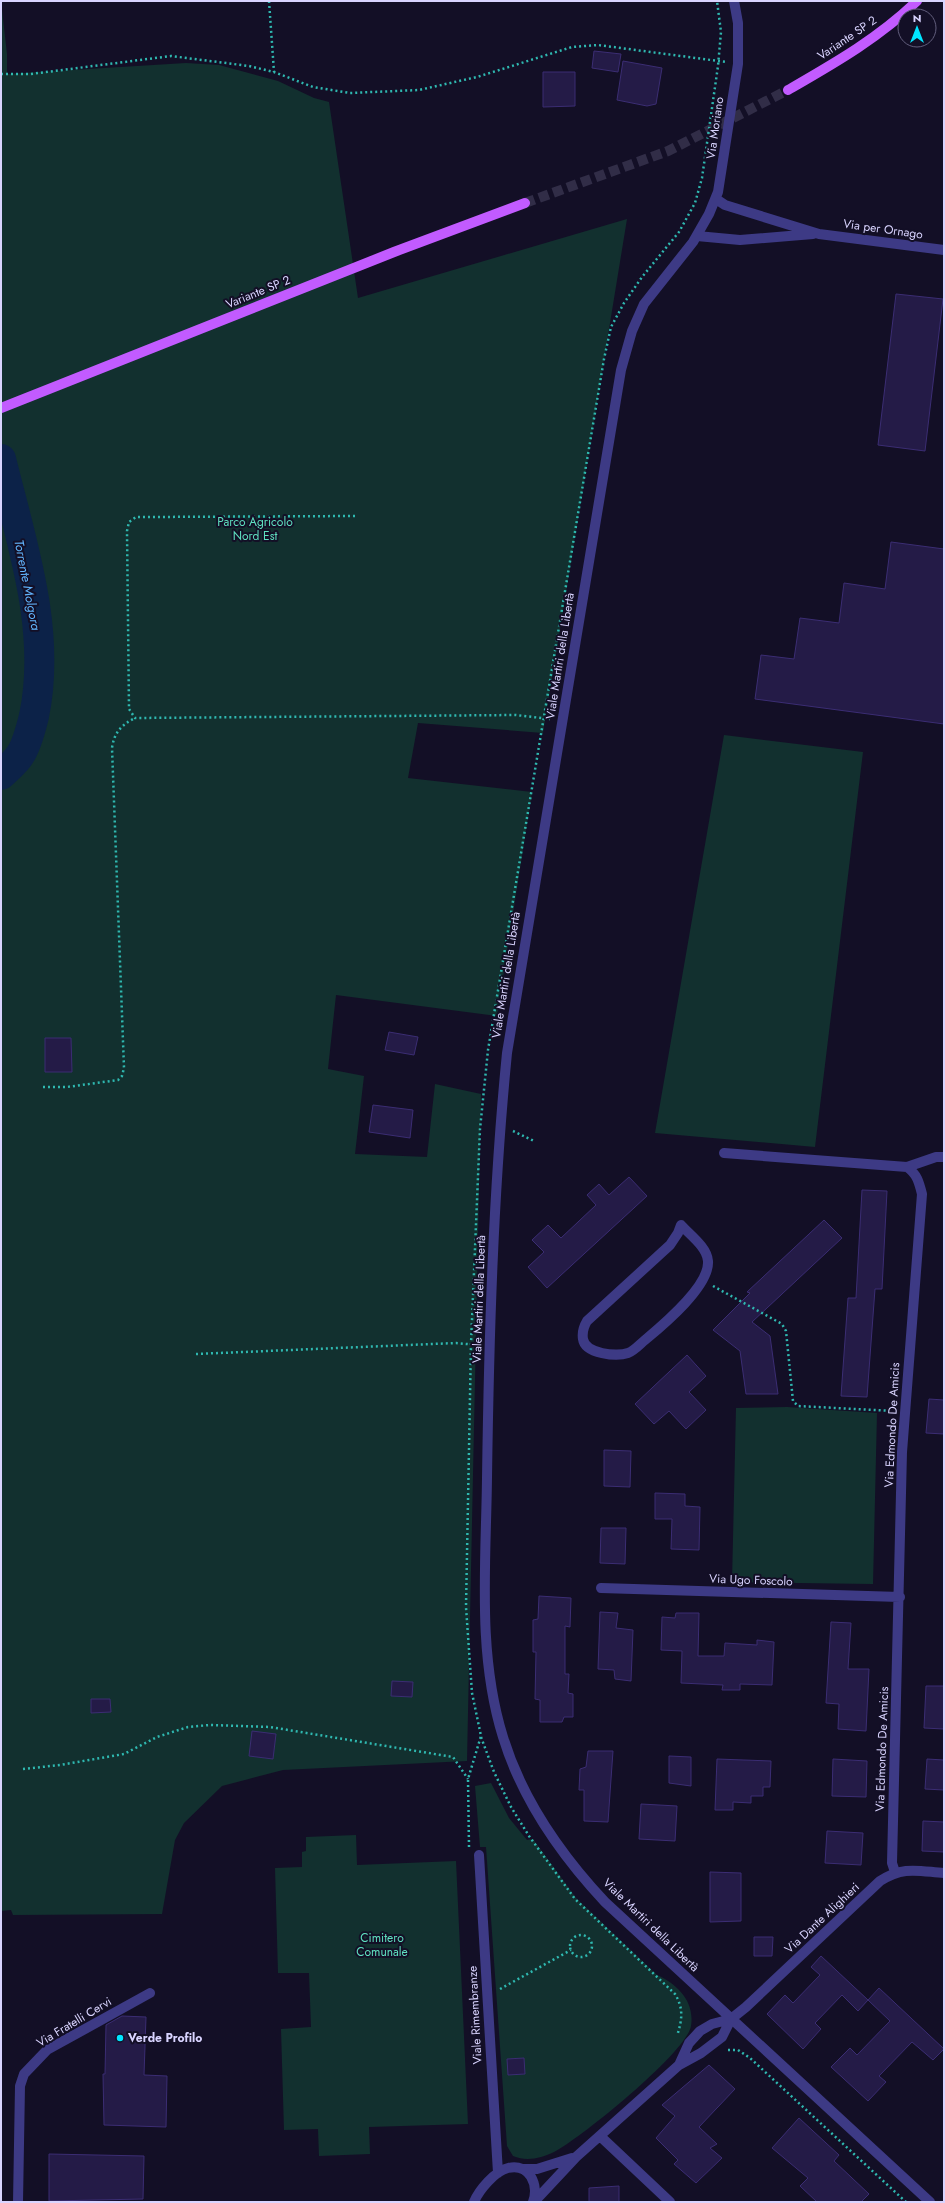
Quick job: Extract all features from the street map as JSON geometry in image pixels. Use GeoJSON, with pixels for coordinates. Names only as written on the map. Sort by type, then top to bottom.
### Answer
{"type":"FeatureCollection","features":[{"type":"Feature","properties":{"kind":"main road","name":"Variante SP 2"},"geometry":{"type":"LineString","coordinates":[[788,90],[832,66],[869,40],[917,1]]}},
{"type":"Feature","properties":{"kind":"main road","name":"Variante SP 2"},"geometry":{"type":"LineString","coordinates":[[1,408],[394,252],[525,203]]}},
{"type":"Feature","properties":{"kind":"street","name":"Via Moriano"},"geometry":{"type":"LineString","coordinates":[[686,252],[697,236],[716,199],[722,176],[738,64],[738,23],[734,1]]}},
{"type":"Feature","properties":{"kind":"street","name":"Via per Ornago"},"geometry":{"type":"LineString","coordinates":[[716,199],[725,205],[819,234],[944,250]]}},
{"type":"Feature","properties":{"kind":"street","name":"Via per Ornago"},"geometry":{"type":"LineString","coordinates":[[697,236],[740,240],[819,234]]}},
{"type":"Feature","properties":{"kind":"street","name":"Viale Martiri della Libertà"},"geometry":{"type":"LineString","coordinates":[[686,252],[657,285],[644,304],[632,331],[624,357],[509,1038],[499,1125],[489,1346],[486,1631],[487,1663],[507,1749],[517,1776],[536,1810],[573,1864],[594,1890],[731,2019],[930,2202]]}},
{"type":"Feature","properties":{"kind":"street"},"geometry":{"type":"LineString","coordinates":[[724,1153],[907,1166],[936,1157],[944,1157]]}},
{"type":"Feature","properties":{"kind":"street","name":"Via Edmondo De Amicis"},"geometry":{"type":"LineString","coordinates":[[895,1872],[892,1863],[900,1597],[902,1452],[922,1194],[915,1172],[907,1166]]}},
{"type":"Feature","properties":{"kind":"street"},"geometry":{"type":"LineString","coordinates":[[681,1225],[697,1242],[708,1259],[708,1269],[702,1280],[677,1313],[629,1353],[611,1355],[602,1353],[586,1345],[583,1339],[584,1327],[587,1321],[670,1245],[678,1233],[681,1225]]}},
{"type":"Feature","properties":{"kind":"street","name":"Via Ugo Foscolo"},"geometry":{"type":"LineString","coordinates":[[601,1588],[900,1597]]}},
{"type":"Feature","properties":{"kind":"street","name":"Viale Rimembranze"},"geometry":{"type":"LineString","coordinates":[[479,1855],[498,2173]]}},
{"type":"Feature","properties":{"kind":"street"},"geometry":{"type":"LineString","coordinates":[[895,1872],[910,1871],[944,1873]]}},
{"type":"Feature","properties":{"kind":"street","name":"Via Dante Alighieri"},"geometry":{"type":"LineString","coordinates":[[731,2019],[746,2007],[880,1881],[895,1872]]}},
{"type":"Feature","properties":{"kind":"street","name":"Via Fratelli Cervi"},"geometry":{"type":"LineString","coordinates":[[18,2202],[20,2086],[24,2074],[47,2050],[150,1993]]}},
{"type":"Feature","properties":{"kind":"street"},"geometry":{"type":"LineString","coordinates":[[678,2065],[689,2043],[700,2031],[712,2024],[731,2019]]}},
{"type":"Feature","properties":{"kind":"street"},"geometry":{"type":"LineString","coordinates":[[533,2202],[576,2157],[678,2065],[701,2054],[722,2037],[731,2019]]}},
{"type":"Feature","properties":{"kind":"street"},"geometry":{"type":"LineString","coordinates":[[600,2136],[670,2202]]}},
{"type":"Feature","properties":{"kind":"street"},"geometry":{"type":"LineString","coordinates":[[473,2200],[498,2173],[509,2168],[534,2170],[553,2166],[576,2157]]}},
{"type":"Feature","properties":{"kind":"street"},"geometry":{"type":"LineString","coordinates":[[522,2169],[531,2176],[535,2184],[536,2193],[533,2202]]}},
{"type":"Feature","properties":{"kind":"path"},"geometry":{"type":"LineString","coordinates":[[269,1],[274,72]]}},
{"type":"Feature","properties":{"kind":"path"},"geometry":{"type":"LineString","coordinates":[[1,74],[31,74],[171,56],[274,72],[313,87],[350,93],[419,90],[477,77],[572,47],[598,45],[738,64]]}},
{"type":"Feature","properties":{"kind":"path"},"geometry":{"type":"LineString","coordinates":[[135,718],[129,709],[127,531],[129,522],[136,517],[355,516]]}},
{"type":"Feature","properties":{"kind":"path"},"geometry":{"type":"LineString","coordinates":[[43,1087],[67,1086],[118,1080],[122,1076],[124,1068],[112,748],[114,737],[124,724],[135,718],[516,715],[563,720]]}},
{"type":"Feature","properties":{"kind":"path"},"geometry":{"type":"LineString","coordinates":[[499,1125],[534,1141]]}},
{"type":"Feature","properties":{"kind":"path"},"geometry":{"type":"LineString","coordinates":[[702,1280],[782,1324],[786,1331],[793,1401],[798,1406],[905,1412]]}},
{"type":"Feature","properties":{"kind":"path"},"geometry":{"type":"LineString","coordinates":[[196,1354],[456,1343],[489,1346]]}},
{"type":"Feature","properties":{"kind":"path"},"geometry":{"type":"LineString","coordinates":[[23,1768],[60,1766],[124,1754],[157,1737],[182,1729],[210,1725],[270,1727],[453,1757],[468,1779]]}},
{"type":"Feature","properties":{"kind":"path"},"geometry":{"type":"LineString","coordinates":[[584,1935],[591,1942],[592,1949],[584,1956],[577,1956],[571,1950],[572,1940],[577,1936],[584,1935]]}},
{"type":"Feature","properties":{"kind":"path"},"geometry":{"type":"LineString","coordinates":[[487,1995],[571,1950]]}},
{"type":"Feature","properties":{"kind":"path"},"geometry":{"type":"LineString","coordinates":[[725,2050],[738,2050],[750,2058],[906,2202]]}},
{"type":"Feature","properties":{"kind":"green space","name":"Parco Agricolo Nord Est"},"geometry":{"type":"Polygon","coordinates":[[[1,1],[7,54],[7,74],[186,63],[219,65],[278,81],[314,98],[329,102],[358,298],[627,219],[543,733],[418,723],[408,778],[532,792],[497,1016],[336,995],[328,1069],[364,1076],[355,1154],[427,1157],[435,1084],[481,1094],[467,1761],[283,1770],[222,1786],[184,1823],[175,1840],[162,1914],[13,1915],[11,1910],[1,1911],[1,1]]]}},
{"type":"Feature","properties":{"kind":"green space"},"geometry":{"type":"Polygon","coordinates":[[[724,735],[863,752],[815,1147],[655,1133],[724,735]]]}},
{"type":"Feature","properties":{"kind":"green space"},"geometry":{"type":"Polygon","coordinates":[[[787,1407],[877,1413],[873,1584],[732,1582],[736,1408],[787,1407]]]}},
{"type":"Feature","properties":{"kind":"green space"},"geometry":{"type":"Polygon","coordinates":[[[491,1783],[509,1818],[527,1840],[533,1839],[576,1898],[657,1975],[678,1988],[687,2001],[692,2017],[691,2026],[685,2038],[672,2055],[631,2094],[567,2144],[544,2156],[529,2159],[513,2156],[507,2146],[486,1847],[480,1847],[475,1786],[491,1783]]]}},
{"type":"Feature","properties":{"kind":"green space","name":"Cimitero Comunale"},"geometry":{"type":"Polygon","coordinates":[[[356,1835],[357,1865],[456,1861],[468,2124],[369,2127],[370,2154],[319,2156],[318,2129],[284,2130],[281,2029],[311,2027],[309,1973],[278,1973],[275,1868],[302,1867],[302,1852],[306,1851],[306,1837],[356,1835]]]}},
{"type":"Feature","properties":{"kind":"building"},"geometry":{"type":"Polygon","coordinates":[[[594,51],[621,54],[618,72],[592,68],[594,51]]]}},
{"type":"Feature","properties":{"kind":"building"},"geometry":{"type":"Polygon","coordinates":[[[623,61],[662,68],[656,104],[647,106],[617,100],[623,61]]]}},
{"type":"Feature","properties":{"kind":"building"},"geometry":{"type":"Polygon","coordinates":[[[543,72],[575,72],[575,106],[543,107],[543,72]]]}},
{"type":"Feature","properties":{"kind":"building"},"geometry":{"type":"Polygon","coordinates":[[[896,294],[943,299],[925,451],[878,445],[896,294]]]}},
{"type":"Feature","properties":{"kind":"building"},"geometry":{"type":"Polygon","coordinates":[[[891,542],[944,549],[944,724],[755,699],[761,655],[794,659],[800,618],[839,623],[844,583],[885,589],[891,542]]]}},
{"type":"Feature","properties":{"kind":"building"},"geometry":{"type":"Polygon","coordinates":[[[389,1032],[418,1037],[414,1055],[385,1050],[389,1032]]]}},
{"type":"Feature","properties":{"kind":"building"},"geometry":{"type":"Polygon","coordinates":[[[45,1038],[71,1038],[72,1072],[45,1072],[45,1038]]]}},
{"type":"Feature","properties":{"kind":"building"},"geometry":{"type":"Polygon","coordinates":[[[373,1105],[413,1110],[410,1138],[369,1132],[373,1105]]]}},
{"type":"Feature","properties":{"kind":"building"},"geometry":{"type":"Polygon","coordinates":[[[629,1177],[647,1196],[547,1288],[528,1267],[544,1252],[532,1240],[548,1225],[561,1238],[596,1205],[587,1195],[599,1184],[609,1195],[629,1177]]]}},
{"type":"Feature","properties":{"kind":"building"},"geometry":{"type":"Polygon","coordinates":[[[862,1190],[887,1191],[882,1289],[875,1289],[867,1397],[841,1396],[848,1298],[856,1298],[862,1190]]]}},
{"type":"Feature","properties":{"kind":"building"},"geometry":{"type":"Polygon","coordinates":[[[824,1220],[842,1238],[752,1322],[770,1336],[778,1394],[746,1394],[740,1351],[713,1330],[750,1293],[747,1292],[824,1220]]]}},
{"type":"Feature","properties":{"kind":"building"},"geometry":{"type":"Polygon","coordinates":[[[687,1355],[706,1376],[689,1392],[706,1410],[686,1429],[669,1411],[654,1424],[635,1404],[687,1355]]]}},
{"type":"Feature","properties":{"kind":"building"},"geometry":{"type":"Polygon","coordinates":[[[929,1399],[944,1400],[944,1434],[926,1433],[929,1399]]]}},
{"type":"Feature","properties":{"kind":"building"},"geometry":{"type":"Polygon","coordinates":[[[604,1450],[631,1451],[630,1487],[604,1486],[604,1450]]]}},
{"type":"Feature","properties":{"kind":"building"},"geometry":{"type":"Polygon","coordinates":[[[655,1493],[685,1494],[685,1506],[700,1507],[699,1550],[671,1549],[672,1519],[655,1519],[655,1493]]]}},
{"type":"Feature","properties":{"kind":"building"},"geometry":{"type":"Polygon","coordinates":[[[601,1528],[626,1528],[625,1564],[600,1563],[601,1528]]]}},
{"type":"Feature","properties":{"kind":"building"},"geometry":{"type":"Polygon","coordinates":[[[539,1596],[571,1598],[570,1627],[565,1626],[565,1674],[569,1674],[568,1693],[573,1694],[573,1717],[564,1717],[562,1722],[540,1722],[540,1700],[535,1699],[536,1652],[533,1652],[533,1620],[538,1619],[539,1596]]]}},
{"type":"Feature","properties":{"kind":"building"},"geometry":{"type":"Polygon","coordinates":[[[600,1612],[618,1613],[616,1628],[633,1630],[631,1681],[615,1679],[614,1670],[598,1669],[600,1612]]]}},
{"type":"Feature","properties":{"kind":"building"},"geometry":{"type":"Polygon","coordinates":[[[676,1613],[699,1613],[698,1656],[724,1656],[725,1643],[757,1645],[757,1640],[774,1642],[772,1685],[740,1684],[740,1690],[722,1690],[723,1685],[681,1683],[682,1651],[661,1650],[662,1617],[675,1618],[676,1613]]]}},
{"type":"Feature","properties":{"kind":"building"},"geometry":{"type":"Polygon","coordinates":[[[831,1622],[851,1623],[848,1669],[869,1669],[866,1731],[838,1729],[839,1704],[826,1703],[831,1622]]]}},
{"type":"Feature","properties":{"kind":"building"},"geometry":{"type":"Polygon","coordinates":[[[392,1681],[413,1682],[412,1697],[391,1696],[392,1681]]]}},
{"type":"Feature","properties":{"kind":"building"},"geometry":{"type":"Polygon","coordinates":[[[926,1686],[944,1686],[944,1729],[924,1728],[926,1686]]]}},
{"type":"Feature","properties":{"kind":"building"},"geometry":{"type":"Polygon","coordinates":[[[91,1699],[110,1699],[111,1712],[91,1713],[91,1699]]]}},
{"type":"Feature","properties":{"kind":"building"},"geometry":{"type":"Polygon","coordinates":[[[252,1731],[276,1734],[273,1759],[249,1756],[252,1731]]]}},
{"type":"Feature","properties":{"kind":"building"},"geometry":{"type":"Polygon","coordinates":[[[588,1751],[613,1751],[608,1822],[584,1821],[584,1790],[579,1790],[580,1769],[586,1767],[588,1751]]]}},
{"type":"Feature","properties":{"kind":"building"},"geometry":{"type":"Polygon","coordinates":[[[669,1756],[691,1757],[691,1786],[669,1783],[669,1756]]]}},
{"type":"Feature","properties":{"kind":"building"},"geometry":{"type":"Polygon","coordinates":[[[717,1759],[771,1761],[770,1787],[763,1787],[763,1796],[751,1796],[751,1803],[733,1802],[733,1810],[715,1810],[717,1759]]]}},
{"type":"Feature","properties":{"kind":"building"},"geometry":{"type":"Polygon","coordinates":[[[833,1759],[867,1761],[866,1797],[832,1796],[833,1759]]]}},
{"type":"Feature","properties":{"kind":"building"},"geometry":{"type":"Polygon","coordinates":[[[927,1759],[944,1760],[944,1790],[925,1789],[927,1759]]]}},
{"type":"Feature","properties":{"kind":"building"},"geometry":{"type":"Polygon","coordinates":[[[641,1804],[677,1806],[675,1841],[639,1839],[641,1804]]]}},
{"type":"Feature","properties":{"kind":"building"},"geometry":{"type":"Polygon","coordinates":[[[923,1821],[944,1822],[944,1852],[922,1851],[923,1821]]]}},
{"type":"Feature","properties":{"kind":"building"},"geometry":{"type":"Polygon","coordinates":[[[827,1831],[863,1833],[861,1865],[825,1863],[827,1831]]]}},
{"type":"Feature","properties":{"kind":"building"},"geometry":{"type":"Polygon","coordinates":[[[710,1872],[741,1873],[741,1921],[710,1922],[710,1872]]]}},
{"type":"Feature","properties":{"kind":"building"},"geometry":{"type":"Polygon","coordinates":[[[754,1937],[773,1937],[772,1956],[754,1956],[754,1937]]]}},
{"type":"Feature","properties":{"kind":"building"},"geometry":{"type":"Polygon","coordinates":[[[821,1956],[868,2000],[858,2011],[842,1995],[815,2023],[821,2029],[803,2049],[767,2014],[785,1995],[793,2003],[820,1975],[811,1967],[821,1956]]]}},
{"type":"Feature","properties":{"kind":"building"},"geometry":{"type":"Polygon","coordinates":[[[879,1988],[944,2049],[933,2060],[912,2042],[879,2076],[886,2082],[868,2101],[831,2067],[850,2048],[857,2055],[890,2021],[868,2000],[879,1988]]]}},
{"type":"Feature","properties":{"kind":"building"},"geometry":{"type":"Polygon","coordinates":[[[122,2016],[146,2017],[144,2075],[167,2076],[166,2127],[104,2125],[103,2074],[105,2074],[106,2025],[122,2016]]]}},
{"type":"Feature","properties":{"kind":"building"},"geometry":{"type":"Polygon","coordinates":[[[524,2058],[525,2074],[508,2075],[507,2059],[524,2058]]]}},
{"type":"Feature","properties":{"kind":"building"},"geometry":{"type":"Polygon","coordinates":[[[709,2065],[735,2089],[699,2127],[717,2144],[710,2148],[722,2158],[696,2183],[674,2164],[678,2160],[656,2138],[675,2116],[662,2105],[709,2065]]]}},
{"type":"Feature","properties":{"kind":"building"},"geometry":{"type":"Polygon","coordinates":[[[799,2118],[839,2155],[834,2161],[869,2194],[861,2202],[817,2202],[800,2186],[808,2178],[772,2148],[799,2118]]]}},
{"type":"Feature","properties":{"kind":"building"},"geometry":{"type":"Polygon","coordinates":[[[49,2154],[144,2156],[143,2199],[49,2201],[49,2154]]]}},
{"type":"Feature","properties":{"kind":"building"},"geometry":{"type":"Polygon","coordinates":[[[619,2186],[619,2202],[589,2202],[589,2188],[619,2186]]]}},
{"type":"Feature","properties":{"kind":"waterway","name":"Torrente Molgora"},"geometry":{"type":"LineString","coordinates":[[1,459],[32,586],[37,619],[39,651],[39,684],[34,716],[25,746],[18,758],[1,775]]}},
{"type":"Feature","properties":{"kind":"tunnel"},"geometry":{"type":"LineString","coordinates":[[525,203],[668,151],[788,90]]}},
{"type":"Feature","properties":{"kind":"place","name":"Verde Profilo"},"geometry":{"type":"Point","coordinates":[120,2038]}}]}
